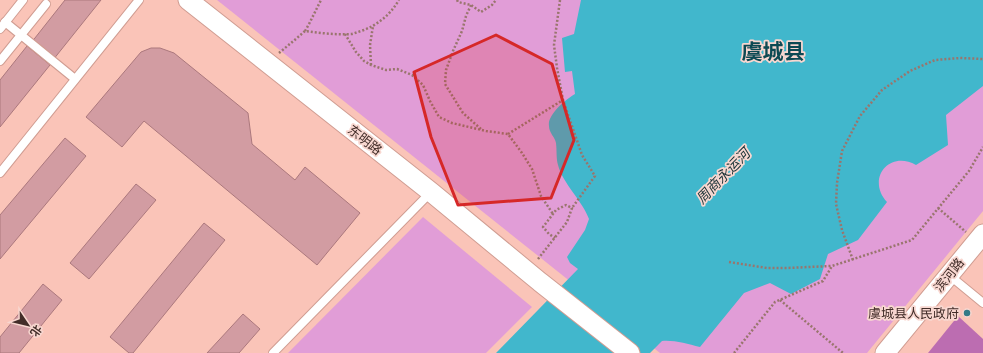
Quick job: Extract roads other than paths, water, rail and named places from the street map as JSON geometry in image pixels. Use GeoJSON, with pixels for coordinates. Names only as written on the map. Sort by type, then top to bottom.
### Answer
{"type":"FeatureCollection","features":[{"type":"Feature","properties":{"kind":"street","name":"东明路"},"geometry":{"type":"LineString","coordinates":[[188,0],[431,192],[534,277],[630,353]]}},
{"type":"Feature","properties":{"kind":"street","name":"滨河路"},"geometry":{"type":"LineString","coordinates":[[885,353],[980,238]]}},
{"type":"Feature","properties":{"kind":"lane"},"geometry":{"type":"LineString","coordinates":[[22,0],[2,25],[21,34],[75,79]]}},
{"type":"Feature","properties":{"kind":"lane"},"geometry":{"type":"LineString","coordinates":[[0,173],[139,0]]}},
{"type":"Feature","properties":{"kind":"lane"},"geometry":{"type":"LineString","coordinates":[[0,61],[46,4]]}},
{"type":"Feature","properties":{"kind":"lane"},"geometry":{"type":"LineString","coordinates":[[273,353],[431,192]]}},
{"type":"Feature","properties":{"kind":"lane"},"geometry":{"type":"LineString","coordinates":[[949,275],[983,304]]}},
{"type":"Feature","properties":{"kind":"water","name":"周商永运河"},"geometry":{"type":"Polygon","coordinates":[[[581,0],[983,0],[983,86],[946,115],[948,145],[916,165],[906,161],[897,161],[889,164],[884,169],[880,176],[879,184],[881,193],[887,202],[858,240],[828,254],[820,279],[791,294],[770,283],[744,293],[700,347],[681,342],[662,341],[650,353],[496,353],[578,269],[570,263],[567,257],[585,230],[589,219],[582,205],[560,172],[557,162],[556,143],[550,131],[549,122],[554,112],[562,103],[575,94],[572,71],[565,72],[562,38],[574,34],[581,0]]]}},
{"type":"Feature","properties":{"kind":"place","name":"虞城县人民政府"},"geometry":{"type":"Point","coordinates":[967,313]}},
{"type":"Feature","properties":{"kind":"district","name":"虞城县"},"geometry":{"type":"Point","coordinates":[773,52]}}]}
